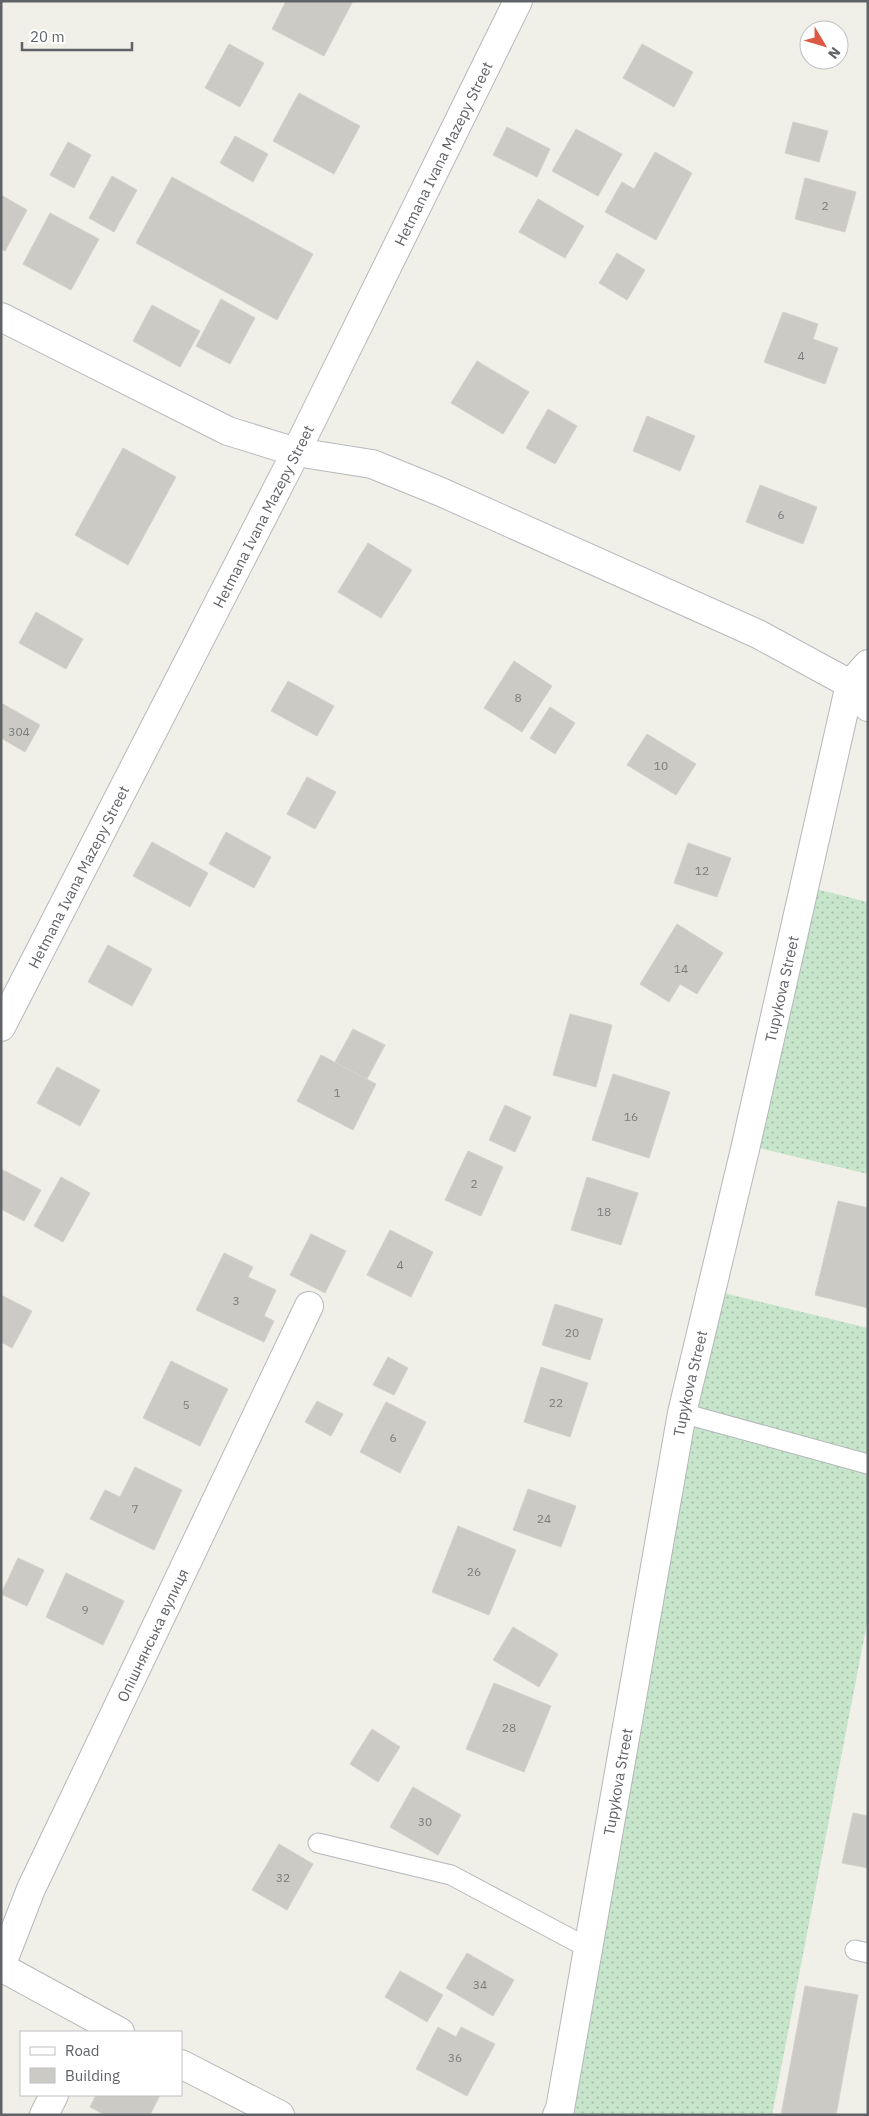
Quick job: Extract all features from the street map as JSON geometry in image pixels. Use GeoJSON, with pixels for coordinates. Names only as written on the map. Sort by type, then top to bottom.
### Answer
{"type":"FeatureCollection","features":[{"type":"Feature","properties":{"kind":"street","name":"Hetmana Ivana Mazepy Street"},"geometry":{"type":"LineString","coordinates":[[1,1027],[296,452],[518,1]]}},
{"type":"Feature","properties":{"kind":"street"},"geometry":{"type":"LineString","coordinates":[[1,317],[228,431],[296,452],[372,464],[441,492],[758,634],[859,674],[868,707]]}},
{"type":"Feature","properties":{"kind":"street","name":"Tupykova Street"},"geometry":{"type":"LineString","coordinates":[[562,2113],[588,1948],[682,1413],[859,674]]}},
{"type":"Feature","properties":{"kind":"street","name":"Опішнянська вулиця"},"geometry":{"type":"LineString","coordinates":[[1,1967],[35,1880],[309,1306]]}},
{"type":"Feature","properties":{"kind":"street"},"geometry":{"type":"LineString","coordinates":[[1,1967],[89,2025],[116,2031]]}},
{"type":"Feature","properties":{"kind":"street"},"geometry":{"type":"LineString","coordinates":[[182,2065],[280,2115]]}},
{"type":"Feature","properties":{"kind":"street"},"geometry":{"type":"LineString","coordinates":[[44,2115],[54,2096]]}},
{"type":"Feature","properties":{"kind":"lane"},"geometry":{"type":"LineString","coordinates":[[859,674],[868,722]]}},
{"type":"Feature","properties":{"kind":"lane"},"geometry":{"type":"LineString","coordinates":[[682,1413],[868,1464]]}},
{"type":"Feature","properties":{"kind":"lane"},"geometry":{"type":"LineString","coordinates":[[318,1843],[451,1875],[588,1948]]}},
{"type":"Feature","properties":{"kind":"green space"},"geometry":{"type":"Polygon","coordinates":[[[804,886],[868,902],[868,1174],[746,1145],[804,886]]]}},
{"type":"Feature","properties":{"kind":"green space"},"geometry":{"type":"Polygon","coordinates":[[[712,1290],[868,1328],[868,1618],[772,2115],[570,2115],[712,1290]]]}},
{"type":"Feature","properties":{"kind":"building"},"geometry":{"type":"Polygon","coordinates":[[[286,1],[353,1],[324,56],[272,29],[286,1]]]}},
{"type":"Feature","properties":{"kind":"building"},"geometry":{"type":"Polygon","coordinates":[[[229,44],[264,63],[240,107],[205,88],[229,44]]]}},
{"type":"Feature","properties":{"kind":"building"},"geometry":{"type":"Polygon","coordinates":[[[642,44],[693,72],[674,107],[623,78],[642,44]]]}},
{"type":"Feature","properties":{"kind":"building"},"geometry":{"type":"Polygon","coordinates":[[[299,93],[360,126],[334,174],[273,141],[299,93]]]}},
{"type":"Feature","properties":{"kind":"building"},"geometry":{"type":"Polygon","coordinates":[[[793,122],[828,131],[819,162],[785,153],[793,122]]]}},
{"type":"Feature","properties":{"kind":"building"},"geometry":{"type":"Polygon","coordinates":[[[507,127],[550,149],[537,177],[493,155],[507,127]]]}},
{"type":"Feature","properties":{"kind":"building"},"geometry":{"type":"Polygon","coordinates":[[[576,129],[622,154],[598,196],[552,171],[576,129]]]}},
{"type":"Feature","properties":{"kind":"building"},"geometry":{"type":"Polygon","coordinates":[[[235,136],[268,154],[253,182],[220,163],[235,136]]]}},
{"type":"Feature","properties":{"kind":"building"},"geometry":{"type":"Polygon","coordinates":[[[68,142],[91,155],[74,188],[50,175],[68,142]]]}},
{"type":"Feature","properties":{"kind":"building"},"geometry":{"type":"Polygon","coordinates":[[[655,152],[692,173],[656,240],[605,212],[622,182],[634,189],[655,152]]]}},
{"type":"Feature","properties":{"kind":"building"},"geometry":{"type":"Polygon","coordinates":[[[112,176],[137,190],[114,232],[89,218],[112,176]]]}},
{"type":"Feature","properties":{"kind":"building"},"geometry":{"type":"Polygon","coordinates":[[[172,177],[313,254],[277,320],[136,243],[172,177]]]}},
{"type":"Feature","properties":{"kind":"building"},"geometry":{"type":"Polygon","coordinates":[[[805,178],[856,192],[845,232],[795,219],[805,178]]]}},
{"type":"Feature","properties":{"kind":"building"},"geometry":{"type":"Polygon","coordinates":[[[1,195],[27,210],[5,251],[1,249],[1,195]]]}},
{"type":"Feature","properties":{"kind":"building"},"geometry":{"type":"Polygon","coordinates":[[[538,199],[584,226],[565,258],[519,232],[538,199]]]}},
{"type":"Feature","properties":{"kind":"building"},"geometry":{"type":"Polygon","coordinates":[[[50,213],[99,239],[71,290],[23,264],[50,213]]]}},
{"type":"Feature","properties":{"kind":"building"},"geometry":{"type":"Polygon","coordinates":[[[617,253],[645,270],[627,300],[599,283],[617,253]]]}},
{"type":"Feature","properties":{"kind":"building"},"geometry":{"type":"Polygon","coordinates":[[[221,299],[255,318],[230,364],[196,346],[221,299]]]}},
{"type":"Feature","properties":{"kind":"building"},"geometry":{"type":"Polygon","coordinates":[[[152,305],[200,331],[180,367],[133,341],[152,305]]]}},
{"type":"Feature","properties":{"kind":"building"},"geometry":{"type":"Polygon","coordinates":[[[783,312],[818,324],[813,339],[838,348],[825,384],[764,362],[783,312]]]}},
{"type":"Feature","properties":{"kind":"building"},"geometry":{"type":"Polygon","coordinates":[[[477,361],[529,392],[503,434],[451,403],[477,361]]]}},
{"type":"Feature","properties":{"kind":"building"},"geometry":{"type":"Polygon","coordinates":[[[548,409],[577,426],[555,464],[526,448],[548,409]]]}},
{"type":"Feature","properties":{"kind":"building"},"geometry":{"type":"Polygon","coordinates":[[[647,416],[695,436],[680,471],[633,451],[647,416]]]}},
{"type":"Feature","properties":{"kind":"building"},"geometry":{"type":"Polygon","coordinates":[[[123,448],[176,477],[128,565],[75,535],[123,448]]]}},
{"type":"Feature","properties":{"kind":"building"},"geometry":{"type":"Polygon","coordinates":[[[760,485],[817,507],[803,544],[746,522],[760,485]]]}},
{"type":"Feature","properties":{"kind":"building"},"geometry":{"type":"Polygon","coordinates":[[[368,543],[412,570],[381,618],[338,592],[368,543]]]}},
{"type":"Feature","properties":{"kind":"building"},"geometry":{"type":"Polygon","coordinates":[[[36,612],[83,639],[66,669],[19,643],[36,612]]]}},
{"type":"Feature","properties":{"kind":"building"},"geometry":{"type":"Polygon","coordinates":[[[514,661],[552,686],[522,732],[484,708],[514,661]]]}},
{"type":"Feature","properties":{"kind":"building"},"geometry":{"type":"Polygon","coordinates":[[[288,681],[334,706],[317,736],[271,711],[288,681]]]}},
{"type":"Feature","properties":{"kind":"building"},"geometry":{"type":"Polygon","coordinates":[[[1,703],[40,725],[25,752],[1,738],[1,703]]]}},
{"type":"Feature","properties":{"kind":"building"},"geometry":{"type":"Polygon","coordinates":[[[550,707],[575,723],[555,754],[530,738],[550,707]]]}},
{"type":"Feature","properties":{"kind":"building"},"geometry":{"type":"Polygon","coordinates":[[[647,734],[696,764],[676,795],[627,765],[647,734]]]}},
{"type":"Feature","properties":{"kind":"building"},"geometry":{"type":"Polygon","coordinates":[[[307,777],[336,792],[315,829],[287,814],[307,777]]]}},
{"type":"Feature","properties":{"kind":"building"},"geometry":{"type":"Polygon","coordinates":[[[226,832],[271,857],[254,888],[209,864],[226,832]]]}},
{"type":"Feature","properties":{"kind":"building"},"geometry":{"type":"Polygon","coordinates":[[[152,842],[208,873],[190,907],[133,876],[152,842]]]}},
{"type":"Feature","properties":{"kind":"building"},"geometry":{"type":"Polygon","coordinates":[[[688,843],[731,858],[717,897],[674,883],[688,843]]]}},
{"type":"Feature","properties":{"kind":"building"},"geometry":{"type":"Polygon","coordinates":[[[677,924],[723,953],[697,994],[680,984],[669,1002],[640,984],[677,924]]]}},
{"type":"Feature","properties":{"kind":"building"},"geometry":{"type":"Polygon","coordinates":[[[108,945],[152,969],[132,1006],[88,982],[108,945]]]}},
{"type":"Feature","properties":{"kind":"building"},"geometry":{"type":"Polygon","coordinates":[[[570,1014],[612,1025],[596,1087],[553,1075],[570,1014]]]}},
{"type":"Feature","properties":{"kind":"building"},"geometry":{"type":"Polygon","coordinates":[[[353,1029],[385,1045],[367,1079],[335,1062],[353,1029]]]}},
{"type":"Feature","properties":{"kind":"building"},"geometry":{"type":"Polygon","coordinates":[[[321,1055],[376,1084],[353,1130],[297,1101],[321,1055]]]}},
{"type":"Feature","properties":{"kind":"building"},"geometry":{"type":"Polygon","coordinates":[[[57,1067],[100,1090],[80,1126],[37,1103],[57,1067]]]}},
{"type":"Feature","properties":{"kind":"building"},"geometry":{"type":"Polygon","coordinates":[[[613,1074],[670,1092],[649,1158],[592,1140],[613,1074]]]}},
{"type":"Feature","properties":{"kind":"building"},"geometry":{"type":"Polygon","coordinates":[[[505,1105],[531,1117],[515,1152],[489,1140],[505,1105]]]}},
{"type":"Feature","properties":{"kind":"building"},"geometry":{"type":"Polygon","coordinates":[[[468,1151],[503,1167],[481,1216],[445,1200],[468,1151]]]}},
{"type":"Feature","properties":{"kind":"building"},"geometry":{"type":"Polygon","coordinates":[[[1,1169],[41,1190],[24,1221],[1,1209],[1,1169]]]}},
{"type":"Feature","properties":{"kind":"building"},"geometry":{"type":"Polygon","coordinates":[[[61,1177],[90,1193],[63,1242],[34,1226],[61,1177]]]}},
{"type":"Feature","properties":{"kind":"building"},"geometry":{"type":"Polygon","coordinates":[[[587,1177],[638,1193],[621,1245],[571,1230],[587,1177]]]}},
{"type":"Feature","properties":{"kind":"building"},"geometry":{"type":"Polygon","coordinates":[[[838,1201],[868,1208],[868,1308],[815,1295],[838,1201]]]}},
{"type":"Feature","properties":{"kind":"building"},"geometry":{"type":"Polygon","coordinates":[[[390,1230],[433,1252],[411,1297],[367,1275],[390,1230]]]}},
{"type":"Feature","properties":{"kind":"building"},"geometry":{"type":"Polygon","coordinates":[[[311,1234],[346,1251],[325,1293],[290,1275],[311,1234]]]}},
{"type":"Feature","properties":{"kind":"building"},"geometry":{"type":"Polygon","coordinates":[[[224,1253],[253,1267],[248,1277],[276,1290],[264,1316],[274,1321],[264,1342],[196,1310],[224,1253]]]}},
{"type":"Feature","properties":{"kind":"building"},"geometry":{"type":"Polygon","coordinates":[[[1,1295],[32,1311],[12,1348],[1,1342],[1,1295]]]}},
{"type":"Feature","properties":{"kind":"building"},"geometry":{"type":"Polygon","coordinates":[[[555,1304],[603,1319],[590,1360],[542,1345],[555,1304]]]}},
{"type":"Feature","properties":{"kind":"building"},"geometry":{"type":"Polygon","coordinates":[[[388,1357],[408,1368],[394,1395],[373,1385],[388,1357]]]}},
{"type":"Feature","properties":{"kind":"building"},"geometry":{"type":"Polygon","coordinates":[[[171,1361],[228,1389],[200,1446],[143,1418],[171,1361]]]}},
{"type":"Feature","properties":{"kind":"building"},"geometry":{"type":"Polygon","coordinates":[[[541,1367],[588,1383],[570,1437],[524,1422],[541,1367]]]}},
{"type":"Feature","properties":{"kind":"building"},"geometry":{"type":"Polygon","coordinates":[[[317,1401],[343,1414],[331,1436],[305,1422],[317,1401]]]}},
{"type":"Feature","properties":{"kind":"building"},"geometry":{"type":"Polygon","coordinates":[[[386,1402],[426,1422],[400,1473],[360,1452],[386,1402]]]}},
{"type":"Feature","properties":{"kind":"building"},"geometry":{"type":"Polygon","coordinates":[[[135,1467],[182,1490],[154,1550],[90,1519],[105,1490],[120,1497],[135,1467]]]}},
{"type":"Feature","properties":{"kind":"building"},"geometry":{"type":"Polygon","coordinates":[[[528,1489],[576,1506],[561,1547],[513,1530],[528,1489]]]}},
{"type":"Feature","properties":{"kind":"building"},"geometry":{"type":"Polygon","coordinates":[[[458,1526],[516,1550],[489,1615],[432,1592],[458,1526]]]}},
{"type":"Feature","properties":{"kind":"building"},"geometry":{"type":"Polygon","coordinates":[[[18,1558],[44,1570],[27,1606],[1,1594],[18,1558]]]}},
{"type":"Feature","properties":{"kind":"building"},"geometry":{"type":"Polygon","coordinates":[[[66,1573],[124,1601],[103,1645],[46,1617],[66,1573]]]}},
{"type":"Feature","properties":{"kind":"building"},"geometry":{"type":"Polygon","coordinates":[[[513,1627],[558,1654],[539,1687],[493,1660],[513,1627]]]}},
{"type":"Feature","properties":{"kind":"building"},"geometry":{"type":"Polygon","coordinates":[[[494,1683],[551,1706],[524,1772],[466,1749],[494,1683]]]}},
{"type":"Feature","properties":{"kind":"building"},"geometry":{"type":"Polygon","coordinates":[[[372,1729],[400,1747],[378,1782],[350,1764],[372,1729]]]}},
{"type":"Feature","properties":{"kind":"building"},"geometry":{"type":"Polygon","coordinates":[[[413,1787],[461,1815],[438,1855],[390,1827],[413,1787]]]}},
{"type":"Feature","properties":{"kind":"building"},"geometry":{"type":"Polygon","coordinates":[[[853,1813],[868,1816],[868,1868],[842,1863],[853,1813]]]}},
{"type":"Feature","properties":{"kind":"building"},"geometry":{"type":"Polygon","coordinates":[[[279,1844],[313,1864],[287,1910],[252,1890],[279,1844]]]}},
{"type":"Feature","properties":{"kind":"building"},"geometry":{"type":"Polygon","coordinates":[[[467,1953],[514,1980],[493,2016],[446,1988],[467,1953]]]}},
{"type":"Feature","properties":{"kind":"building"},"geometry":{"type":"Polygon","coordinates":[[[400,1971],[443,1995],[427,2022],[385,1997],[400,1971]]]}},
{"type":"Feature","properties":{"kind":"building"},"geometry":{"type":"Polygon","coordinates":[[[805,1986],[858,1995],[836,2115],[781,2115],[805,1986]]]}},
{"type":"Feature","properties":{"kind":"building"},"geometry":{"type":"Polygon","coordinates":[[[438,2027],[456,2037],[461,2027],[495,2044],[467,2096],[416,2069],[438,2027]]]}},
{"type":"Feature","properties":{"kind":"building"},"geometry":{"type":"Polygon","coordinates":[[[96,2096],[160,2096],[150,2115],[105,2115],[90,2107],[96,2096]]]}}]}
